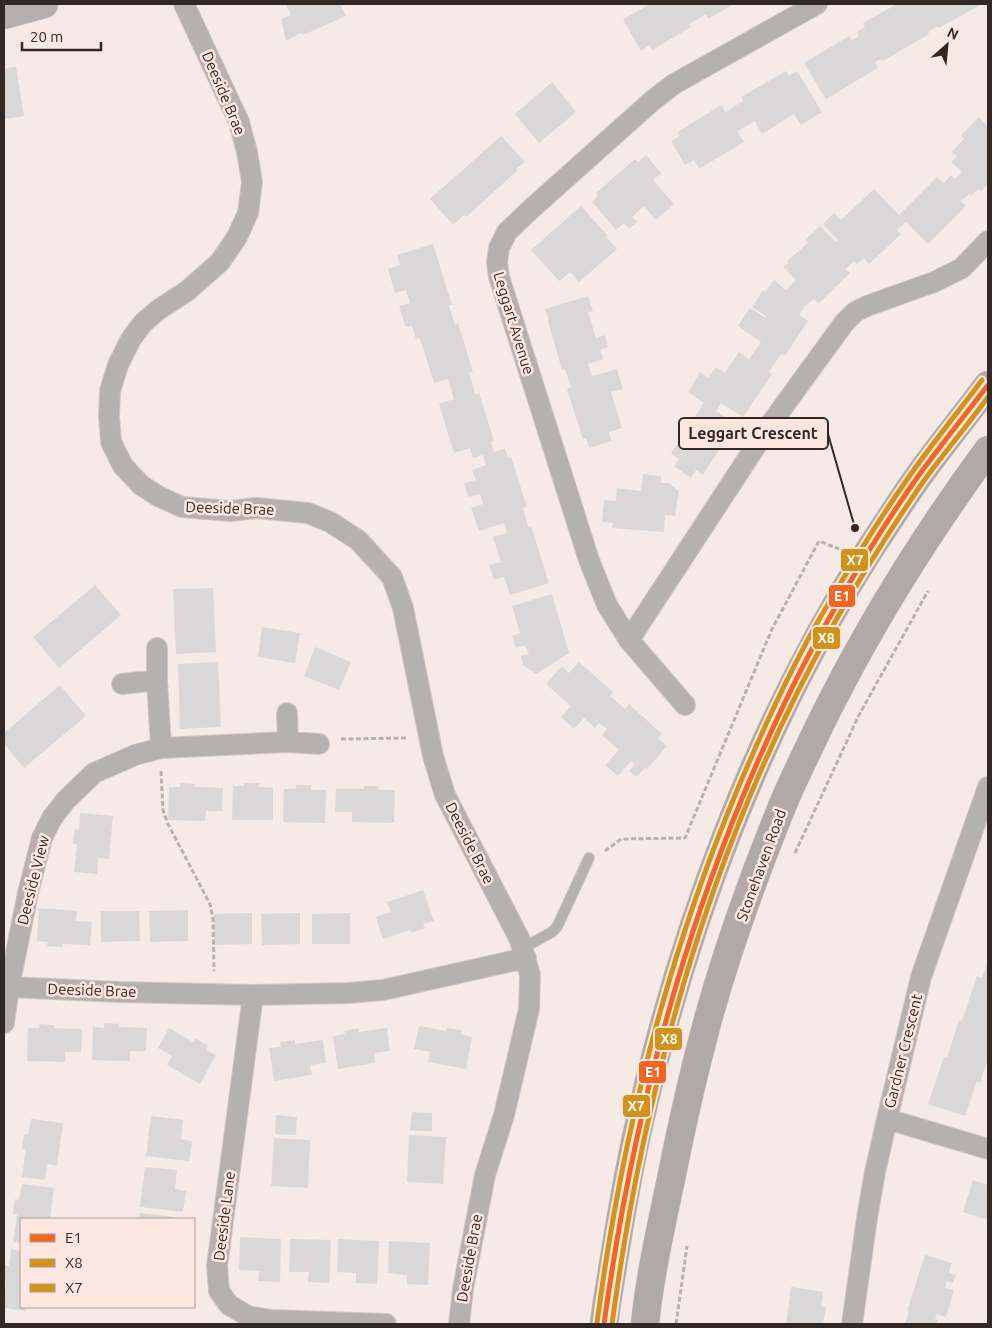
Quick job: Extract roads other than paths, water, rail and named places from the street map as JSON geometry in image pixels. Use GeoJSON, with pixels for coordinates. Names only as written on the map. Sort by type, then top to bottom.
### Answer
{"type":"FeatureCollection","features":[{"type":"Feature","properties":{"kind":"main road"},"geometry":{"type":"LineString","coordinates":[[4,15],[44,4]]}},
{"type":"Feature","properties":{"kind":"main road"},"geometry":{"type":"LineString","coordinates":[[604,1324],[636,1139],[670,1003],[690,937],[739,804],[767,740],[832,614],[865,559],[918,478],[988,385]]}},
{"type":"Feature","properties":{"kind":"main road","name":"Stonehaven Road"},"geometry":{"type":"LineString","coordinates":[[645,1324],[662,1224],[693,1077],[709,1015],[754,879],[784,803],[834,695],[867,635],[927,536],[988,450]]}},
{"type":"Feature","properties":{"kind":"street","name":"Deeside Brae"},"geometry":{"type":"LineString","coordinates":[[184,4],[239,122],[252,182],[248,214],[237,236],[220,262],[187,291],[158,310],[131,339],[118,365],[110,391],[111,442],[123,466],[141,485],[158,496],[182,507],[230,510],[257,508],[308,513],[330,522],[358,540],[392,577],[403,608],[433,756],[445,795],[520,940],[530,975],[529,1009],[504,1115],[485,1175],[458,1324]]}},
{"type":"Feature","properties":{"kind":"street","name":"Leggart Avenue"},"geometry":{"type":"LineString","coordinates":[[684,705],[629,640],[607,605],[589,560],[499,277],[497,262],[499,248],[507,232],[530,210],[674,84],[817,4]]}},
{"type":"Feature","properties":{"kind":"street"},"geometry":{"type":"LineString","coordinates":[[629,640],[767,429],[844,323],[855,312],[867,306],[934,282],[962,268],[988,241]]}},
{"type":"Feature","properties":{"kind":"street"},"geometry":{"type":"LineString","coordinates":[[157,648],[161,748]]}},
{"type":"Feature","properties":{"kind":"street"},"geometry":{"type":"LineString","coordinates":[[122,684],[157,680]]}},
{"type":"Feature","properties":{"kind":"street"},"geometry":{"type":"LineString","coordinates":[[287,713],[288,742]]}},
{"type":"Feature","properties":{"kind":"street","name":"Deeside View"},"geometry":{"type":"LineString","coordinates":[[9,987],[28,893],[42,838],[52,818],[66,800],[94,773],[135,755],[161,748],[288,742],[319,744]]}},
{"type":"Feature","properties":{"kind":"street","name":"Gardner Crescent"},"geometry":{"type":"LineString","coordinates":[[852,1324],[867,1218],[886,1118],[921,977],[980,834],[988,787]]}},
{"type":"Feature","properties":{"kind":"street","name":"Deeside Brae"},"geometry":{"type":"LineString","coordinates":[[9,987],[253,995],[339,993],[382,990],[524,953]]}},
{"type":"Feature","properties":{"kind":"street"},"geometry":{"type":"LineString","coordinates":[[4,1015],[9,987]]}},
{"type":"Feature","properties":{"kind":"street","name":"Deeside Lane"},"geometry":{"type":"LineString","coordinates":[[253,995],[217,1266],[219,1291],[229,1305],[248,1316],[271,1320],[386,1324]]}},
{"type":"Feature","properties":{"kind":"street"},"geometry":{"type":"LineString","coordinates":[[886,1118],[988,1150]]}},
{"type":"Feature","properties":{"kind":"lane"},"geometry":{"type":"LineString","coordinates":[[524,953],[557,927],[589,858]]}},
{"type":"Feature","properties":{"kind":"place","name":"Leggart Crescent"},"geometry":{"type":"Point","coordinates":[855,528]}}]}
